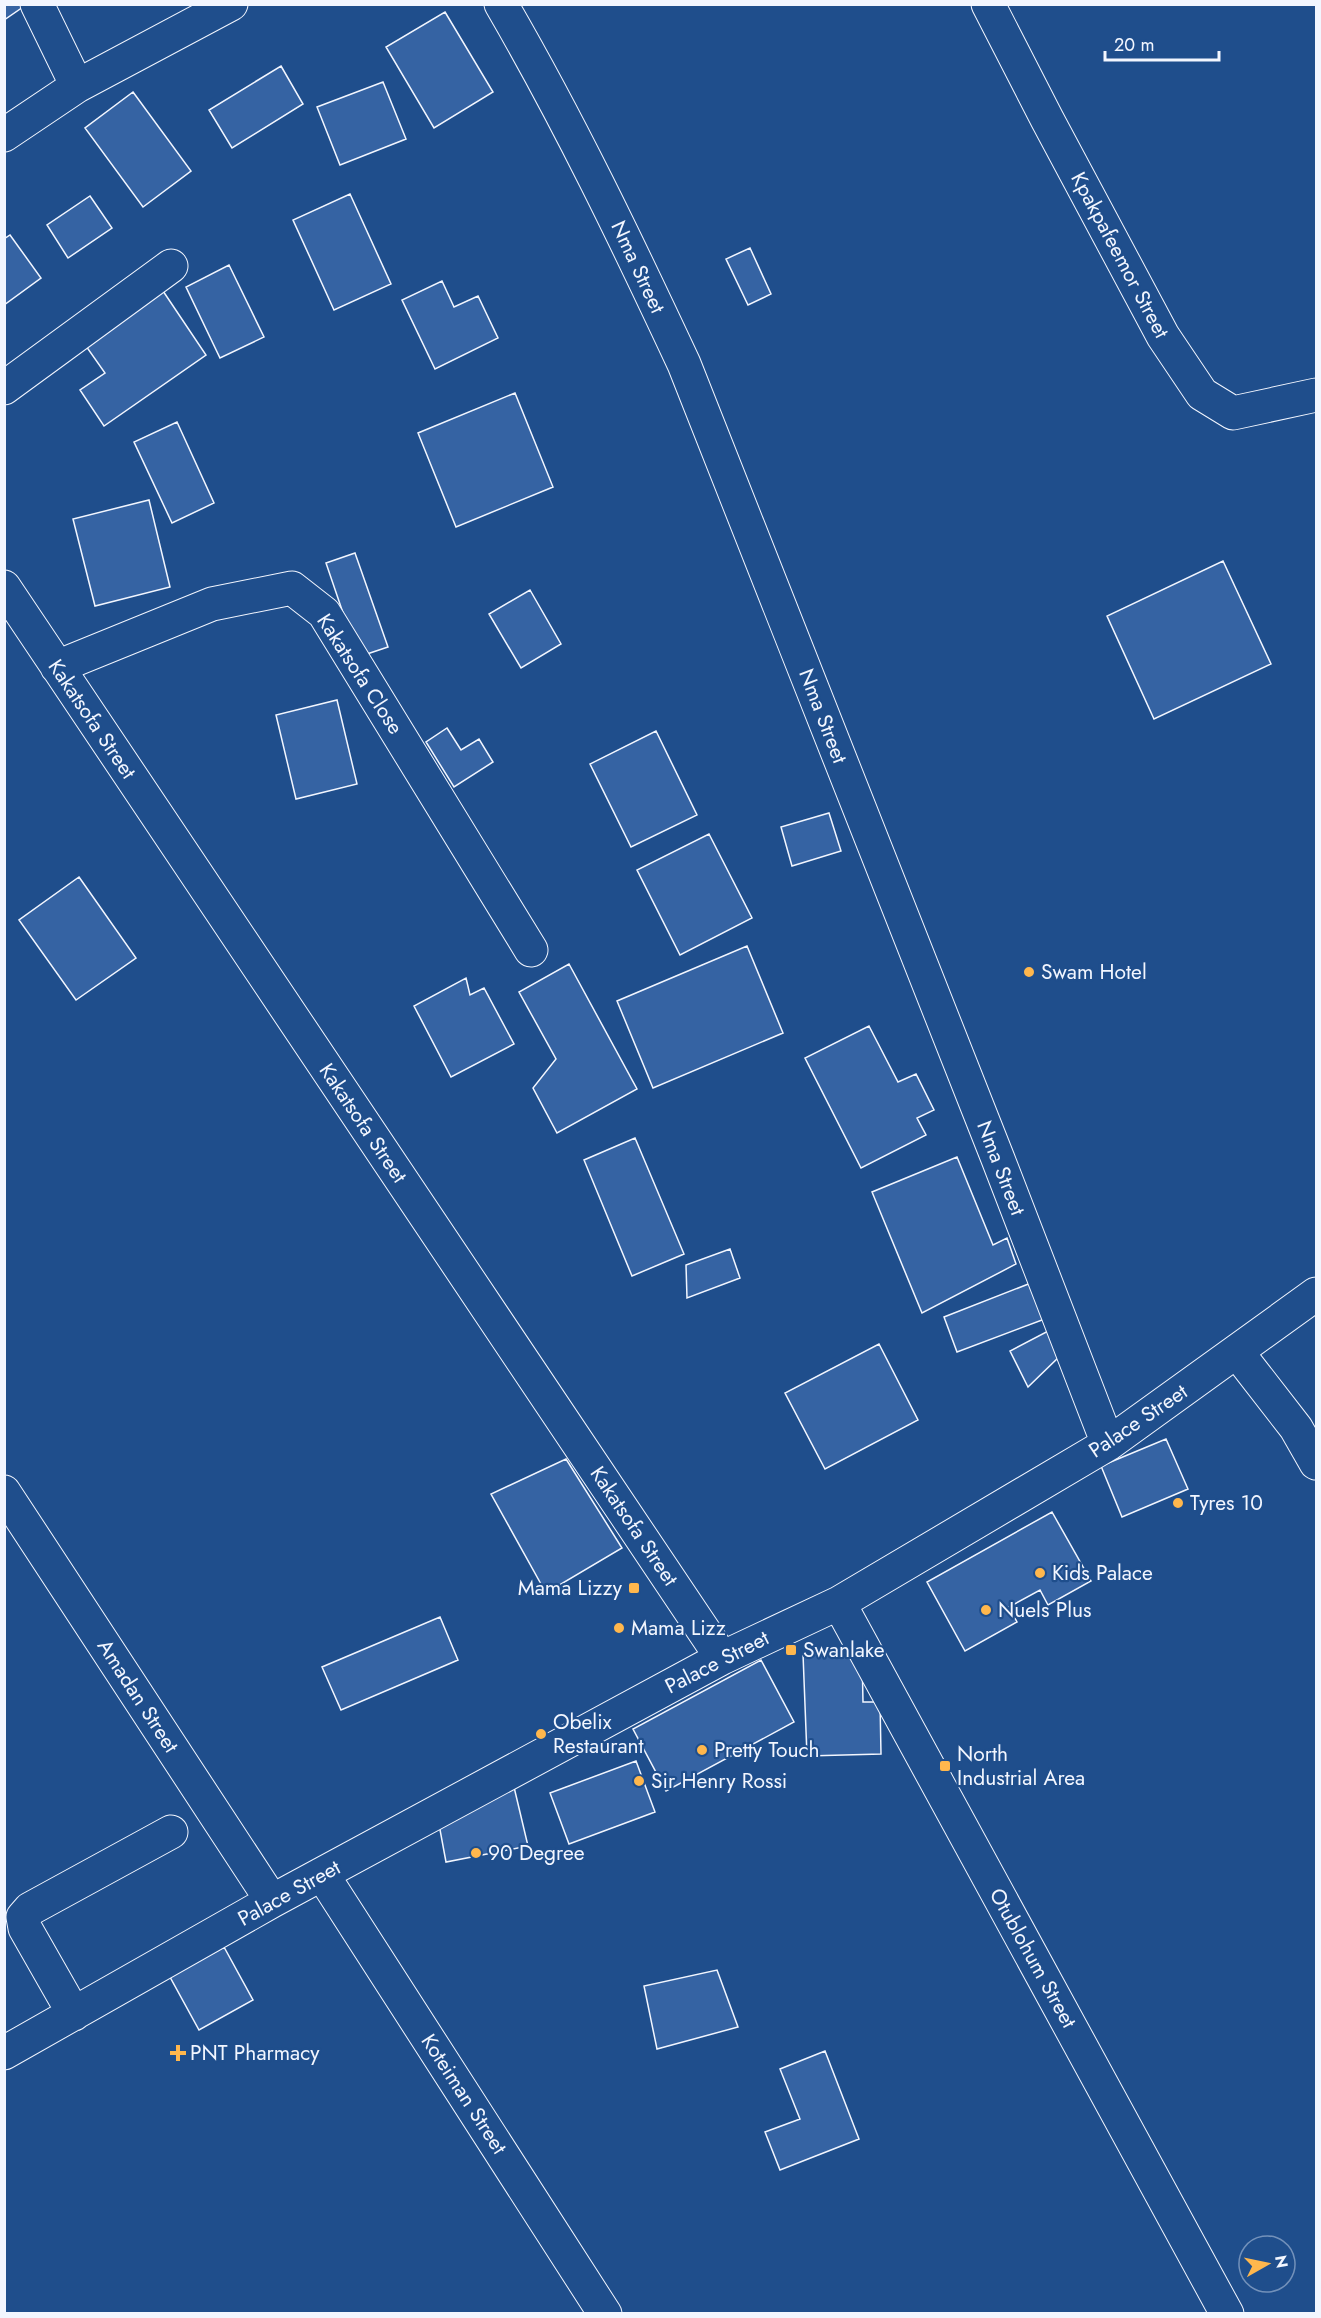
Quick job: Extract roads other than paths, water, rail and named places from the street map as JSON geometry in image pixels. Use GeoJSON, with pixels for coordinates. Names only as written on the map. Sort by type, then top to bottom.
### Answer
{"type":"FeatureCollection","features":[{"type":"Feature","properties":{"kind":"street"},"geometry":{"type":"LineString","coordinates":[[37,4],[77,86]]}},
{"type":"Feature","properties":{"kind":"street"},"geometry":{"type":"LineString","coordinates":[[4,135],[77,86],[231,4]]}},
{"type":"Feature","properties":{"kind":"street","name":"Nma Street"},"geometry":{"type":"LineString","coordinates":[[501,4],[541,72],[627,241],[684,364],[999,1159],[1108,1444]]}},
{"type":"Feature","properties":{"kind":"street","name":"Kpakpafeemor Street"},"geometry":{"type":"LineString","coordinates":[[988,4],[1163,336],[1202,394],[1233,413],[1317,395]]}},
{"type":"Feature","properties":{"kind":"street"},"geometry":{"type":"LineString","coordinates":[[4,388],[171,266]]}},
{"type":"Feature","properties":{"kind":"street","name":"Kakatsofa Street"},"geometry":{"type":"LineString","coordinates":[[4,587],[722,1658]]}},
{"type":"Feature","properties":{"kind":"street","name":"Kakatsofa Close"},"geometry":{"type":"LineString","coordinates":[[57,667],[212,604],[292,588],[324,613],[531,950]]}},
{"type":"Feature","properties":{"kind":"street","name":"Palace Street"},"geometry":{"type":"LineString","coordinates":[[4,2053],[272,1901],[722,1658],[839,1603],[1108,1444],[1317,1294]]}},
{"type":"Feature","properties":{"kind":"street"},"geometry":{"type":"LineString","coordinates":[[1238,1352],[1296,1428],[1317,1463]]}},
{"type":"Feature","properties":{"kind":"street","name":"Amadan Street"},"geometry":{"type":"LineString","coordinates":[[4,1492],[272,1901]]}},
{"type":"Feature","properties":{"kind":"street","name":"Otublohum Street"},"geometry":{"type":"LineString","coordinates":[[839,1603],[1227,2313]]}},
{"type":"Feature","properties":{"kind":"street"},"geometry":{"type":"LineString","coordinates":[[74,2014],[25,1928],[23,1917],[30,1909],[171,1832]]}},
{"type":"Feature","properties":{"kind":"street","name":"Koteiman Street"},"geometry":{"type":"LineString","coordinates":[[322,1875],[605,2313]]}},
{"type":"Feature","properties":{"kind":"place","name":"Swam Hotel"},"geometry":{"type":"Point","coordinates":[1029,972]}},
{"type":"Feature","properties":{"kind":"place","name":"Tyres 10"},"geometry":{"type":"Point","coordinates":[1178,1503]}},
{"type":"Feature","properties":{"kind":"place","name":"Kids Palace"},"geometry":{"type":"Point","coordinates":[1040,1573]}},
{"type":"Feature","properties":{"kind":"place","name":"Mama Lizzy"},"geometry":{"type":"Point","coordinates":[634,1588]}},
{"type":"Feature","properties":{"kind":"place","name":"Nuels Plus"},"geometry":{"type":"Point","coordinates":[986,1610]}},
{"type":"Feature","properties":{"kind":"place","name":"Mama Lizz"},"geometry":{"type":"Point","coordinates":[619,1628]}},
{"type":"Feature","properties":{"kind":"place","name":"Swanlake"},"geometry":{"type":"Point","coordinates":[791,1650]}},
{"type":"Feature","properties":{"kind":"place","name":"Obelix Restaurant"},"geometry":{"type":"Point","coordinates":[541,1734]}},
{"type":"Feature","properties":{"kind":"place","name":"Pretty Touch"},"geometry":{"type":"Point","coordinates":[702,1750]}},
{"type":"Feature","properties":{"kind":"place","name":"North Industrial Area"},"geometry":{"type":"Point","coordinates":[945,1766]}},
{"type":"Feature","properties":{"kind":"place","name":"Sir Henry Rossi"},"geometry":{"type":"Point","coordinates":[639,1781]}},
{"type":"Feature","properties":{"kind":"place","name":"90 Degree"},"geometry":{"type":"Point","coordinates":[476,1853]}},
{"type":"Feature","properties":{"kind":"place","name":"PNT Pharmacy"},"geometry":{"type":"Point","coordinates":[178,2053]}}]}
